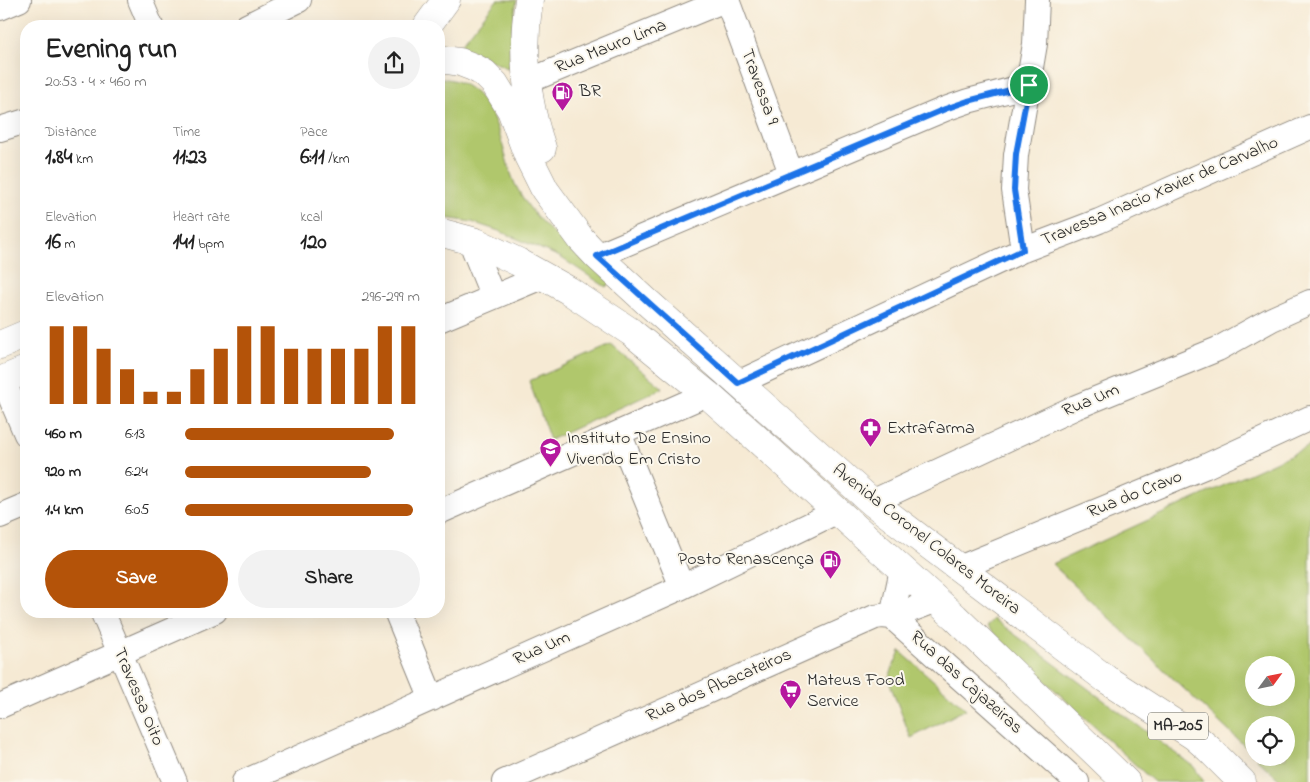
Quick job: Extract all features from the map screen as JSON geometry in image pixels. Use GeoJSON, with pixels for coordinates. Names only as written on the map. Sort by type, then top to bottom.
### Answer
{"type":"FeatureCollection","features":[{"type":"Feature","properties":{"kind":"main road"},"geometry":{"type":"LineString","coordinates":[[431,20],[446,0]]}},
{"type":"Feature","properties":{"kind":"main road"},"geometry":{"type":"LineString","coordinates":[[529,0],[524,41],[526,82],[533,117],[551,173],[589,247]]}},
{"type":"Feature","properties":{"kind":"main road","name":"Avenida Coronel Colares Moreira"},"geometry":{"type":"LineString","coordinates":[[445,60],[460,62],[473,67],[484,73],[495,84],[511,110],[536,175],[557,208],[589,247],[738,383],[872,502],[1106,679],[1194,736],[1242,782]]}},
{"type":"Feature","properties":{"kind":"main road","name":"Avenida Coronel Colares Moreira"},"geometry":{"type":"LineString","coordinates":[[445,234],[476,242],[544,276],[592,304],[631,332],[707,394],[937,600],[1126,782]]}},
{"type":"Feature","properties":{"kind":"main road"},"geometry":{"type":"LineString","coordinates":[[445,245],[474,250],[498,257],[544,276]]}},
{"type":"Feature","properties":{"kind":"main road"},"geometry":{"type":"LineString","coordinates":[[0,345],[20,337]]}},
{"type":"Feature","properties":{"kind":"main road"},"geometry":{"type":"LineString","coordinates":[[1106,679],[1200,757],[1210,768],[1217,782]]}},
{"type":"Feature","properties":{"kind":"street"},"geometry":{"type":"LineString","coordinates":[[0,8],[19,0]]}},
{"type":"Feature","properties":{"kind":"street"},"geometry":{"type":"LineString","coordinates":[[140,0],[149,20]]}},
{"type":"Feature","properties":{"kind":"street"},"geometry":{"type":"LineString","coordinates":[[259,20],[299,0]]}},
{"type":"Feature","properties":{"kind":"street","name":"Rua Mauro Lima"},"geometry":{"type":"LineString","coordinates":[[526,82],[726,0]]}},
{"type":"Feature","properties":{"kind":"street","name":"Travessa 9"},"geometry":{"type":"LineString","coordinates":[[726,0],[791,173]]}},
{"type":"Feature","properties":{"kind":"street"},"geometry":{"type":"LineString","coordinates":[[1023,250],[1014,190],[1016,154],[1035,44],[1036,0]]}},
{"type":"Feature","properties":{"kind":"street"},"geometry":{"type":"LineString","coordinates":[[589,247],[791,173],[945,109],[1029,85]]}},
{"type":"Feature","properties":{"kind":"street"},"geometry":{"type":"LineString","coordinates":[[0,129],[20,123]]}},
{"type":"Feature","properties":{"kind":"street","name":"Travessa Inacio Xavier de Carvalho"},"geometry":{"type":"LineString","coordinates":[[738,383],[1023,250],[1099,221],[1310,128]]}},
{"type":"Feature","properties":{"kind":"street"},"geometry":{"type":"LineString","coordinates":[[474,250],[493,297]]}},
{"type":"Feature","properties":{"kind":"street"},"geometry":{"type":"LineString","coordinates":[[445,317],[544,276]]}},
{"type":"Feature","properties":{"kind":"street","name":"Rua Um"},"geometry":{"type":"LineString","coordinates":[[872,502],[1076,407],[1218,349],[1272,319],[1310,302]]}},
{"type":"Feature","properties":{"kind":"street"},"geometry":{"type":"LineString","coordinates":[[10,377],[20,413]]}},
{"type":"Feature","properties":{"kind":"street"},"geometry":{"type":"LineString","coordinates":[[445,509],[707,394]]}},
{"type":"Feature","properties":{"kind":"street","name":"Rua do Cravo"},"geometry":{"type":"LineString","coordinates":[[959,568],[1204,467],[1310,418]]}},
{"type":"Feature","properties":{"kind":"street"},"geometry":{"type":"LineString","coordinates":[[619,433],[682,587]]}},
{"type":"Feature","properties":{"kind":"street"},"geometry":{"type":"LineString","coordinates":[[0,516],[20,508]]}},
{"type":"Feature","properties":{"kind":"street","name":"Rua Um"},"geometry":{"type":"LineString","coordinates":[[244,782],[682,587],[838,511]]}},
{"type":"Feature","properties":{"kind":"street"},"geometry":{"type":"LineString","coordinates":[[892,617],[902,569]]}},
{"type":"Feature","properties":{"kind":"street","name":"Rua dos Abacateiros"},"geometry":{"type":"LineString","coordinates":[[504,782],[875,617],[892,617],[937,600]]}},
{"type":"Feature","properties":{"kind":"street","name":"Rua das Cajazeiras"},"geometry":{"type":"LineString","coordinates":[[892,617],[1077,782]]}},
{"type":"Feature","properties":{"kind":"street","name":"Travessa Oito"},"geometry":{"type":"LineString","coordinates":[[105,618],[175,782]]}},
{"type":"Feature","properties":{"kind":"street"},"geometry":{"type":"LineString","coordinates":[[0,706],[200,618]]}},
{"type":"Feature","properties":{"kind":"street"},"geometry":{"type":"LineString","coordinates":[[399,618],[432,699]]}},
{"type":"Feature","properties":{"kind":"green space"},"geometry":{"type":"Polygon","coordinates":[[[497,0],[517,0],[510,41],[509,67],[507,68],[460,46],[497,0]]]}},
{"type":"Feature","properties":{"kind":"green space"},"geometry":{"type":"Polygon","coordinates":[[[445,79],[468,87],[487,106],[498,131],[515,184],[529,207],[547,228],[611,282],[606,287],[560,257],[499,231],[472,222],[445,218],[445,79]]]}},
{"type":"Feature","properties":{"kind":"green space"},"geometry":{"type":"Polygon","coordinates":[[[611,345],[663,388],[550,440],[529,381],[611,345]]]}},
{"type":"Feature","properties":{"kind":"green space"},"geometry":{"type":"Polygon","coordinates":[[[1310,446],[1310,782],[1282,782],[1265,766],[1295,766],[1295,716],[1245,716],[1245,746],[1052,564],[1310,446]]]}},
{"type":"Feature","properties":{"kind":"green space"},"geometry":{"type":"Polygon","coordinates":[[[994,619],[1194,767],[1204,782],[1154,782],[987,627],[994,619]]]}},
{"type":"Feature","properties":{"kind":"green space"},"geometry":{"type":"Polygon","coordinates":[[[900,651],[966,709],[911,738],[888,679],[900,651]]]}},
{"type":"Feature","properties":{"kind":"place","name":"BR"},"geometry":{"type":"Point","coordinates":[563,111]}},
{"type":"Feature","properties":{"kind":"place","name":"Extrafarma"},"geometry":{"type":"Point","coordinates":[871,448]}},
{"type":"Feature","properties":{"kind":"place","name":"Instituto De Ensino Vivendo Em Cristo"},"geometry":{"type":"Point","coordinates":[551,468]}},
{"type":"Feature","properties":{"kind":"place","name":"Posto Renascença"},"geometry":{"type":"Point","coordinates":[830,579]}},
{"type":"Feature","properties":{"kind":"place","name":"Mateus Food Service"},"geometry":{"type":"Point","coordinates":[791,710]}},
{"type":"Feature","properties":{"kind":"route"},"geometry":{"type":"LineString","coordinates":[[1029,85],[1016,154],[1014,190],[1023,250],[738,383],[597,256],[945,109],[1029,85]]}}]}
